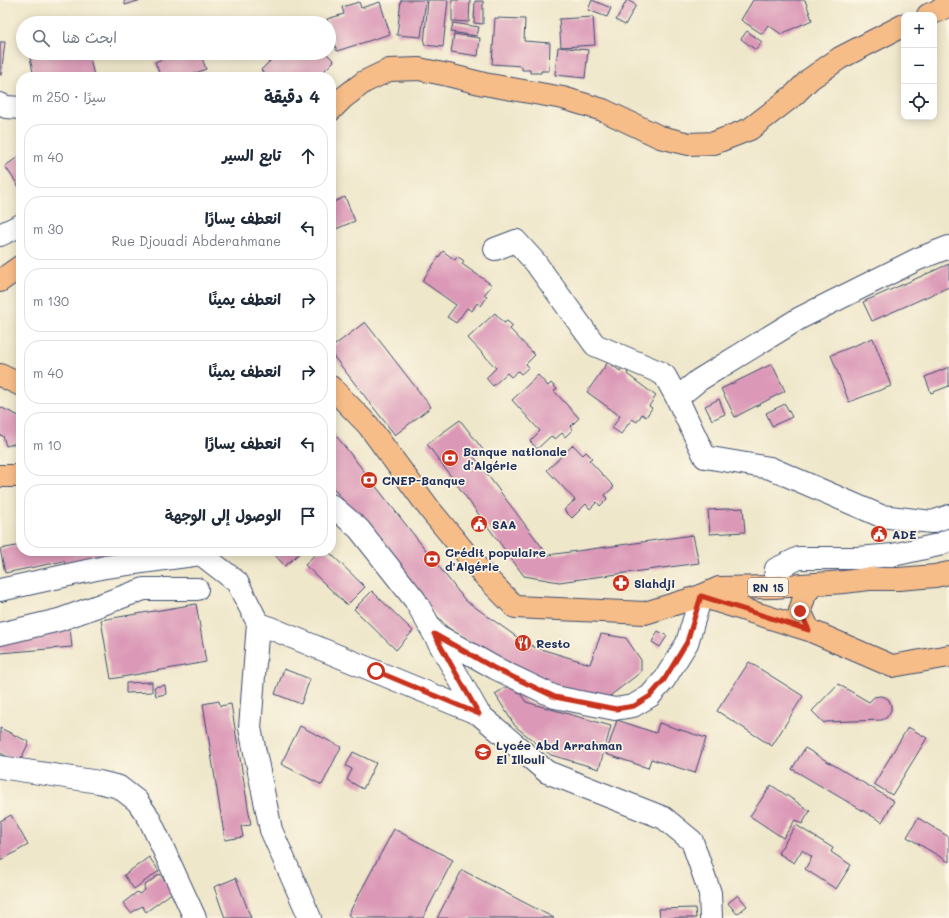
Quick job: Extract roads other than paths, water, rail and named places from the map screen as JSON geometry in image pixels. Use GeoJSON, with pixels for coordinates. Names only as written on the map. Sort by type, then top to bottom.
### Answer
{"type":"FeatureCollection","features":[{"type":"Feature","properties":{"kind":"main road"},"geometry":{"type":"LineString","coordinates":[[935,12],[949,4]]}},
{"type":"Feature","properties":{"kind":"main road"},"geometry":{"type":"LineString","coordinates":[[336,105],[364,82],[389,70],[419,69],[484,84],[563,98],[603,110],[660,137],[689,144],[714,144],[750,129],[794,95],[810,79],[840,58],[901,27]]}},
{"type":"Feature","properties":{"kind":"main road"},"geometry":{"type":"LineString","coordinates":[[0,281],[16,270]]}},
{"type":"Feature","properties":{"kind":"main road"},"geometry":{"type":"LineString","coordinates":[[0,375],[16,383]]}},
{"type":"Feature","properties":{"kind":"main road","name":"RN 15"},"geometry":{"type":"LineString","coordinates":[[336,392],[368,425],[431,511],[482,573],[515,607],[645,613],[701,596],[719,588],[774,587],[869,579],[899,579],[935,576],[949,573]]}},
{"type":"Feature","properties":{"kind":"main road"},"geometry":{"type":"LineString","coordinates":[[336,409],[368,425]]}},
{"type":"Feature","properties":{"kind":"main road"},"geometry":{"type":"LineString","coordinates":[[0,476],[16,476]]}},
{"type":"Feature","properties":{"kind":"main road"},"geometry":{"type":"LineString","coordinates":[[809,630],[800,611],[805,594],[814,584]]}},
{"type":"Feature","properties":{"kind":"main road","name":"RN 15"},"geometry":{"type":"LineString","coordinates":[[701,596],[809,630],[892,666],[949,656]]}},
{"type":"Feature","properties":{"kind":"street"},"geometry":{"type":"LineString","coordinates":[[0,104],[6,107],[16,108]]}},
{"type":"Feature","properties":{"kind":"street"},"geometry":{"type":"LineString","coordinates":[[0,235],[16,227]]}},
{"type":"Feature","properties":{"kind":"street"},"geometry":{"type":"LineString","coordinates":[[495,249],[516,241],[535,262],[595,345],[659,372],[665,376],[706,457],[770,468],[881,516],[940,519],[944,542],[893,555],[858,558],[799,558],[776,570],[774,587]]}},
{"type":"Feature","properties":{"kind":"street"},"geometry":{"type":"LineString","coordinates":[[677,398],[699,380],[800,318],[918,259],[949,247]]}},
{"type":"Feature","properties":{"kind":"street"},"geometry":{"type":"LineString","coordinates":[[336,509],[358,529],[415,600],[479,714]]}},
{"type":"Feature","properties":{"kind":"street"},"geometry":{"type":"LineString","coordinates":[[0,590],[105,567],[186,556]]}},
{"type":"Feature","properties":{"kind":"street"},"geometry":{"type":"LineString","coordinates":[[204,556],[237,582],[258,623],[250,728],[271,830],[310,918]]}},
{"type":"Feature","properties":{"kind":"street"},"geometry":{"type":"LineString","coordinates":[[0,634],[59,620],[144,589],[198,589]]}},
{"type":"Feature","properties":{"kind":"street"},"geometry":{"type":"LineString","coordinates":[[434,634],[494,668],[555,697],[616,709],[634,706],[650,696],[664,680],[687,642],[701,596]]}},
{"type":"Feature","properties":{"kind":"street"},"geometry":{"type":"LineString","coordinates":[[258,623],[479,714],[547,772],[664,818],[692,841],[710,893],[711,918]]}},
{"type":"Feature","properties":{"kind":"street"},"geometry":{"type":"LineString","coordinates":[[0,767],[99,782],[119,787],[137,801],[149,818],[195,918]]}},
{"type":"Feature","properties":{"kind":"place","name":"Banque nationale d'Algérie"},"geometry":{"type":"Point","coordinates":[450,458]}},
{"type":"Feature","properties":{"kind":"place","name":"CNEP-Banque"},"geometry":{"type":"Point","coordinates":[369,480]}},
{"type":"Feature","properties":{"kind":"place","name":"SAA"},"geometry":{"type":"Point","coordinates":[479,524]}},
{"type":"Feature","properties":{"kind":"place","name":"ADE"},"geometry":{"type":"Point","coordinates":[879,534]}},
{"type":"Feature","properties":{"kind":"place","name":"Crédit populaire d'Algérie"},"geometry":{"type":"Point","coordinates":[432,559]}},
{"type":"Feature","properties":{"kind":"place","name":"Slahdji"},"geometry":{"type":"Point","coordinates":[621,583]}},
{"type":"Feature","properties":{"kind":"place","name":"Resto"},"geometry":{"type":"Point","coordinates":[523,643]}},
{"type":"Feature","properties":{"kind":"place","name":"Lycée Abd Arrahman El Illouli"},"geometry":{"type":"Point","coordinates":[483,752]}}]}
